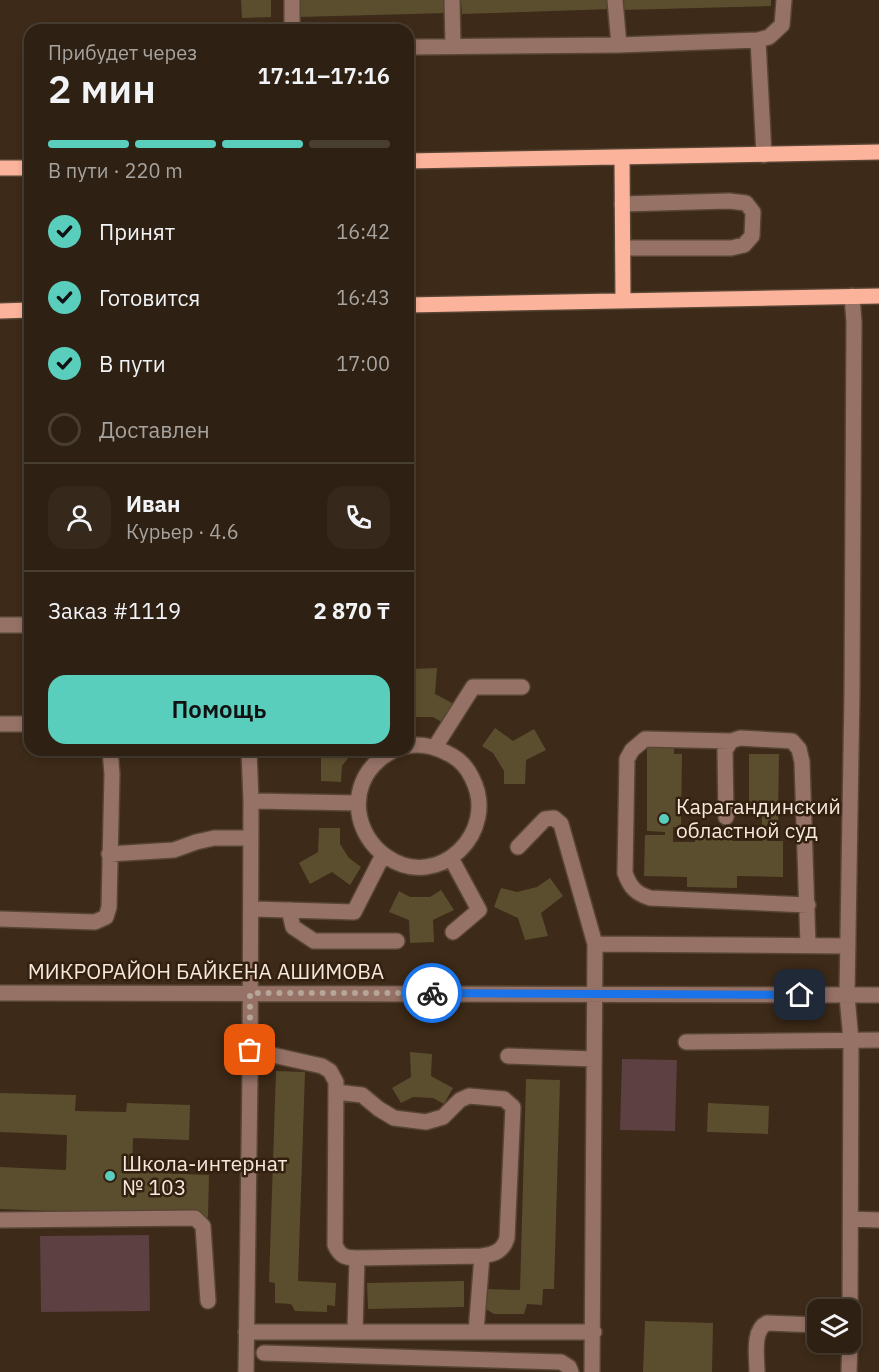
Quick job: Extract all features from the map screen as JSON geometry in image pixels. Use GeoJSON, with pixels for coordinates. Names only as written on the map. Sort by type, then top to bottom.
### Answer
{"type":"FeatureCollection","features":[{"type":"Feature","properties":{"kind":"main road"},"geometry":{"type":"LineString","coordinates":[[414,161],[574,160],[879,152]]}},
{"type":"Feature","properties":{"kind":"main road"},"geometry":{"type":"LineString","coordinates":[[622,157],[623,301]]}},
{"type":"Feature","properties":{"kind":"main road"},"geometry":{"type":"LineString","coordinates":[[0,168],[24,168]]}},
{"type":"Feature","properties":{"kind":"main road"},"geometry":{"type":"LineString","coordinates":[[414,304],[879,296]]}},
{"type":"Feature","properties":{"kind":"main road"},"geometry":{"type":"LineString","coordinates":[[0,311],[24,310]]}},
{"type":"Feature","properties":{"kind":"street"},"geometry":{"type":"LineString","coordinates":[[292,0],[292,24]]}},
{"type":"Feature","properties":{"kind":"street"},"geometry":{"type":"LineString","coordinates":[[452,0],[453,46]]}},
{"type":"Feature","properties":{"kind":"street"},"geometry":{"type":"LineString","coordinates":[[615,0],[619,45]]}},
{"type":"Feature","properties":{"kind":"street"},"geometry":{"type":"LineString","coordinates":[[414,47],[619,45],[758,40],[769,38],[782,25],[784,0]]}},
{"type":"Feature","properties":{"kind":"street"},"geometry":{"type":"LineString","coordinates":[[758,40],[764,155]]}},
{"type":"Feature","properties":{"kind":"street"},"geometry":{"type":"LineString","coordinates":[[622,204],[729,201],[746,203],[753,212],[752,236],[744,245],[731,248],[623,248]]}},
{"type":"Feature","properties":{"kind":"street"},"geometry":{"type":"LineString","coordinates":[[850,1299],[851,1040],[847,996],[852,692],[854,322],[852,296]]}},
{"type":"Feature","properties":{"kind":"street"},"geometry":{"type":"LineString","coordinates":[[0,624],[24,625]]}},
{"type":"Feature","properties":{"kind":"street"},"geometry":{"type":"LineString","coordinates":[[435,747],[473,687],[522,687]]}},
{"type":"Feature","properties":{"kind":"street"},"geometry":{"type":"LineString","coordinates":[[0,724],[24,724]]}},
{"type":"Feature","properties":{"kind":"street"},"geometry":{"type":"LineString","coordinates":[[808,905],[650,898],[638,894],[630,886],[625,873],[627,759],[632,750],[645,739],[731,741],[740,738],[792,741],[799,749],[802,762],[808,905],[808,945]]}},
{"type":"Feature","properties":{"kind":"street"},"geometry":{"type":"LineString","coordinates":[[726,817],[724,750],[731,741]]}},
{"type":"Feature","properties":{"kind":"street"},"geometry":{"type":"LineString","coordinates":[[383,756],[366,775],[358,794],[358,815],[364,834],[376,850],[393,862],[412,867],[433,866],[451,858],[466,845],[476,827],[480,807],[477,788],[461,762],[435,747],[414,745]]}},
{"type":"Feature","properties":{"kind":"street"},"geometry":{"type":"LineString","coordinates":[[0,919],[94,922],[106,917],[109,907],[110,756]]}},
{"type":"Feature","properties":{"kind":"street"},"geometry":{"type":"LineString","coordinates":[[246,1372],[251,909],[249,756]]}},
{"type":"Feature","properties":{"kind":"street"},"geometry":{"type":"LineString","coordinates":[[251,801],[358,803]]}},
{"type":"Feature","properties":{"kind":"street"},"geometry":{"type":"LineString","coordinates":[[518,847],[545,819],[554,818],[561,824],[595,944],[592,1372]]}},
{"type":"Feature","properties":{"kind":"street"},"geometry":{"type":"LineString","coordinates":[[109,854],[174,850],[214,838],[251,838]]}},
{"type":"Feature","properties":{"kind":"street"},"geometry":{"type":"LineString","coordinates":[[251,909],[354,912],[383,855]]}},
{"type":"Feature","properties":{"kind":"street"},"geometry":{"type":"LineString","coordinates":[[451,858],[479,910],[453,932]]}},
{"type":"Feature","properties":{"kind":"street"},"geometry":{"type":"LineString","coordinates":[[289,910],[293,927],[314,941],[397,941]]}},
{"type":"Feature","properties":{"kind":"street"},"geometry":{"type":"LineString","coordinates":[[595,944],[848,946]]}},
{"type":"Feature","properties":{"kind":"street","name":"МИКРОРАЙОН БАЙКЕНА АШИМОВА"},"geometry":{"type":"LineString","coordinates":[[0,993],[879,995]]}},
{"type":"Feature","properties":{"kind":"street"},"geometry":{"type":"LineString","coordinates":[[686,1042],[879,1040]]}},
{"type":"Feature","properties":{"kind":"street"},"geometry":{"type":"LineString","coordinates":[[250,1050],[321,1066],[330,1071],[336,1082],[335,1245],[339,1254],[347,1258],[482,1256],[498,1252],[504,1247],[507,1238],[513,1107],[504,1098],[469,1096],[460,1100],[443,1117],[426,1122],[394,1118],[362,1095],[336,1092]]}},
{"type":"Feature","properties":{"kind":"street"},"geometry":{"type":"LineString","coordinates":[[508,1056],[594,1059]]}},
{"type":"Feature","properties":{"kind":"street"},"geometry":{"type":"LineString","coordinates":[[0,1220],[195,1218],[203,1226],[208,1300]]}},
{"type":"Feature","properties":{"kind":"street"},"geometry":{"type":"LineString","coordinates":[[851,1219],[879,1220]]}},
{"type":"Feature","properties":{"kind":"street"},"geometry":{"type":"LineString","coordinates":[[476,1332],[482,1256]]}},
{"type":"Feature","properties":{"kind":"street"},"geometry":{"type":"LineString","coordinates":[[355,1331],[357,1258]]}},
{"type":"Feature","properties":{"kind":"street"},"geometry":{"type":"LineString","coordinates":[[756,1372],[758,1333],[762,1326],[768,1323],[807,1325]]}},
{"type":"Feature","properties":{"kind":"street"},"geometry":{"type":"LineString","coordinates":[[246,1332],[594,1332]]}},
{"type":"Feature","properties":{"kind":"street"},"geometry":{"type":"LineString","coordinates":[[264,1353],[561,1362],[569,1367],[571,1372]]}},
{"type":"Feature","properties":{"kind":"street"},"geometry":{"type":"LineString","coordinates":[[849,1372],[850,1353]]}},
{"type":"Feature","properties":{"kind":"shaded area"},"geometry":{"type":"Polygon","coordinates":[[[622,1059],[677,1060],[675,1131],[620,1130],[622,1059]]]}},
{"type":"Feature","properties":{"kind":"shaded area"},"geometry":{"type":"Polygon","coordinates":[[[149,1235],[150,1311],[41,1312],[40,1236],[149,1235]]]}},
{"type":"Feature","properties":{"kind":"building"},"geometry":{"type":"Polygon","coordinates":[[[241,0],[271,0],[271,17],[242,18],[241,0]]]}},
{"type":"Feature","properties":{"kind":"building"},"geometry":{"type":"Polygon","coordinates":[[[298,0],[448,0],[448,13],[298,17],[298,0]]]}},
{"type":"Feature","properties":{"kind":"building"},"geometry":{"type":"Polygon","coordinates":[[[461,0],[611,0],[612,9],[462,14],[461,0]]]}},
{"type":"Feature","properties":{"kind":"building"},"geometry":{"type":"Polygon","coordinates":[[[621,0],[771,0],[771,6],[622,10],[621,0]]]}},
{"type":"Feature","properties":{"kind":"building"},"geometry":{"type":"Polygon","coordinates":[[[437,668],[435,694],[456,705],[445,724],[433,717],[414,717],[414,669],[437,668]]]}},
{"type":"Feature","properties":{"kind":"building"},"geometry":{"type":"Polygon","coordinates":[[[495,728],[513,741],[534,729],[546,750],[526,760],[525,784],[504,784],[504,771],[493,753],[482,746],[495,728]]]}},
{"type":"Feature","properties":{"kind":"building","name":"Карагандинский областной суд"},"geometry":{"type":"Polygon","coordinates":[[[647,746],[674,747],[674,754],[682,754],[681,827],[673,827],[673,842],[695,842],[695,828],[732,828],[732,841],[762,841],[762,814],[749,814],[749,754],[779,754],[778,824],[767,824],[767,841],[783,841],[783,877],[737,876],[737,888],[687,887],[687,877],[644,876],[645,835],[665,835],[665,832],[647,831],[647,746]]]}},
{"type":"Feature","properties":{"kind":"building"},"geometry":{"type":"Polygon","coordinates":[[[317,756],[350,756],[342,766],[341,782],[321,781],[321,758],[317,756]]]}},
{"type":"Feature","properties":{"kind":"building"},"geometry":{"type":"Polygon","coordinates":[[[319,828],[340,828],[340,844],[349,858],[361,867],[350,885],[332,872],[310,884],[299,863],[318,852],[319,828]]]}},
{"type":"Feature","properties":{"kind":"building"},"geometry":{"type":"Polygon","coordinates":[[[550,878],[563,896],[541,913],[548,936],[525,940],[518,918],[494,907],[501,888],[517,892],[537,887],[550,878]]]}},
{"type":"Feature","properties":{"kind":"building"},"geometry":{"type":"Polygon","coordinates":[[[441,890],[454,910],[433,920],[434,942],[410,943],[409,920],[389,912],[399,891],[410,897],[430,897],[441,890]]]}},
{"type":"Feature","properties":{"kind":"building"},"geometry":{"type":"Polygon","coordinates":[[[410,1052],[432,1054],[431,1076],[453,1088],[444,1104],[433,1098],[413,1097],[401,1103],[392,1088],[411,1077],[410,1052]]]}},
{"type":"Feature","properties":{"kind":"building"},"geometry":{"type":"Polygon","coordinates":[[[276,1071],[305,1072],[298,1281],[336,1283],[335,1306],[327,1305],[327,1312],[295,1311],[291,1304],[275,1303],[275,1283],[269,1282],[276,1071]]]}},
{"type":"Feature","properties":{"kind":"building"},"geometry":{"type":"Polygon","coordinates":[[[526,1079],[560,1080],[554,1289],[543,1289],[542,1305],[527,1304],[524,1314],[494,1314],[484,1308],[484,1289],[520,1290],[526,1079]]]}},
{"type":"Feature","properties":{"kind":"building"},"geometry":{"type":"Polygon","coordinates":[[[0,1093],[76,1095],[75,1111],[126,1112],[127,1103],[190,1105],[189,1140],[133,1138],[132,1172],[209,1175],[208,1217],[0,1209],[0,1167],[66,1170],[67,1135],[0,1132],[0,1093]]]}},
{"type":"Feature","properties":{"kind":"building"},"geometry":{"type":"Polygon","coordinates":[[[708,1103],[769,1106],[768,1134],[707,1132],[708,1103]]]}},
{"type":"Feature","properties":{"kind":"building"},"geometry":{"type":"Polygon","coordinates":[[[464,1281],[464,1307],[368,1309],[367,1283],[464,1281]]]}},
{"type":"Feature","properties":{"kind":"building"},"geometry":{"type":"Polygon","coordinates":[[[645,1321],[713,1323],[712,1372],[643,1372],[645,1321]]]}},
{"type":"Feature","properties":{"kind":"way so far"},"geometry":{"type":"LineString","coordinates":[[250,1050],[250,993],[432,993]]}},
{"type":"Feature","properties":{"kind":"place","name":"Карагандинский областной суд"},"geometry":{"type":"Point","coordinates":[664,819]}},
{"type":"Feature","properties":{"kind":"place","name":"Школа-интернат № 103"},"geometry":{"type":"Point","coordinates":[110,1176]}},
{"type":"Feature","properties":{"kind":"route"},"geometry":{"type":"LineString","coordinates":[[432,993],[800,995]]}}]}
